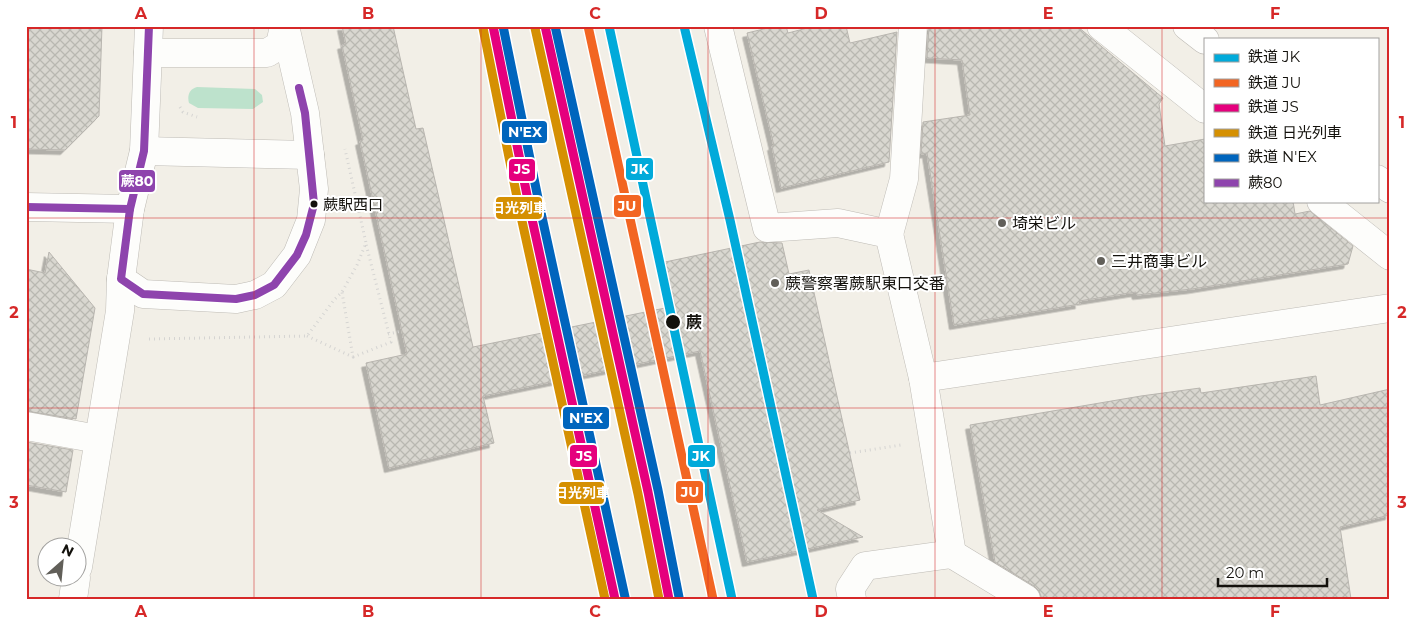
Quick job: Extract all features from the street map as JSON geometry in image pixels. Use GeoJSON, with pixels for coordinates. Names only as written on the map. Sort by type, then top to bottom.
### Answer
{"type":"FeatureCollection","features":[{"type":"Feature","properties":{"kind":"street"},"geometry":{"type":"LineString","coordinates":[[83,538],[120,311],[121,279],[130,209],[144,151],[149,26]]}},
{"type":"Feature","properties":{"kind":"street"},"geometry":{"type":"LineString","coordinates":[[148,53],[267,54],[280,45],[285,26]]}},
{"type":"Feature","properties":{"kind":"street"},"geometry":{"type":"LineString","coordinates":[[121,279],[143,294],[236,299],[255,295],[274,285],[297,255],[311,220],[314,189],[305,113],[285,26]]}},
{"type":"Feature","properties":{"kind":"street"},"geometry":{"type":"LineString","coordinates":[[718,26],[767,228],[838,223],[889,234]]}},
{"type":"Feature","properties":{"kind":"street"},"geometry":{"type":"LineString","coordinates":[[913,26],[904,179],[889,234],[923,378],[952,554]]}},
{"type":"Feature","properties":{"kind":"street"},"geometry":{"type":"LineString","coordinates":[[1101,26],[1204,108]]}},
{"type":"Feature","properties":{"kind":"street"},"geometry":{"type":"LineString","coordinates":[[1187,26],[1204,39]]}},
{"type":"Feature","properties":{"kind":"street"},"geometry":{"type":"LineString","coordinates":[[144,151],[310,155]]}},
{"type":"Feature","properties":{"kind":"street"},"geometry":{"type":"LineString","coordinates":[[1378,180],[1390,189]]}},
{"type":"Feature","properties":{"kind":"street"},"geometry":{"type":"LineString","coordinates":[[1322,202],[1390,256]]}},
{"type":"Feature","properties":{"kind":"street"},"geometry":{"type":"LineString","coordinates":[[26,207],[130,209]]}},
{"type":"Feature","properties":{"kind":"street"},"geometry":{"type":"LineString","coordinates":[[923,378],[1390,308]]}},
{"type":"Feature","properties":{"kind":"street"},"geometry":{"type":"LineString","coordinates":[[26,426],[98,438]]}},
{"type":"Feature","properties":{"kind":"street"},"geometry":{"type":"LineString","coordinates":[[852,599],[850,589],[865,566],[952,554],[1026,599]]}},
{"type":"Feature","properties":{"kind":"path"},"geometry":{"type":"LineString","coordinates":[[180,102],[180,108],[183,112],[195,117],[205,118]]}},
{"type":"Feature","properties":{"kind":"path"},"geometry":{"type":"LineString","coordinates":[[307,336],[353,357],[390,342],[366,244]]}},
{"type":"Feature","properties":{"kind":"path"},"geometry":{"type":"LineString","coordinates":[[342,292],[353,357]]}},
{"type":"Feature","properties":{"kind":"path"},"geometry":{"type":"LineString","coordinates":[[388,334],[402,331]]}},
{"type":"Feature","properties":{"kind":"path"},"geometry":{"type":"LineString","coordinates":[[850,453],[933,440]]}},
{"type":"Feature","properties":{"kind":"green space"},"geometry":{"type":"Polygon","coordinates":[[[197,87],[255,89],[262,95],[263,102],[253,109],[198,108],[189,103],[188,98],[190,91],[197,87]]]}},
{"type":"Feature","properties":{"kind":"building"},"geometry":{"type":"Polygon","coordinates":[[[26,26],[102,26],[99,116],[65,150],[26,149],[26,26]]]}},
{"type":"Feature","properties":{"kind":"building"},"geometry":{"type":"Polygon","coordinates":[[[342,26],[393,26],[416,129],[423,128],[473,347],[675,306],[665,262],[760,242],[782,243],[789,274],[809,270],[860,500],[817,510],[863,537],[747,562],[700,351],[483,396],[494,443],[389,468],[366,363],[407,354],[360,141],[363,140],[342,45],[346,44],[342,26]]]}},
{"type":"Feature","properties":{"kind":"building"},"geometry":{"type":"Polygon","coordinates":[[[776,26],[786,26],[788,33],[815,26],[846,26],[850,43],[897,32],[889,162],[781,188],[772,146],[774,146],[747,33],[776,26]]]}},
{"type":"Feature","properties":{"kind":"building"},"geometry":{"type":"Polygon","coordinates":[[[929,26],[1077,26],[1163,98],[1159,104],[1165,146],[1204,139],[1204,202],[1293,202],[1295,214],[1310,211],[1353,246],[1348,264],[1192,289],[1137,295],[1136,292],[1079,301],[1080,304],[954,325],[927,153],[921,154],[923,122],[970,115],[962,60],[927,58],[929,26]]]}},
{"type":"Feature","properties":{"kind":"building"},"geometry":{"type":"Polygon","coordinates":[[[49,252],[95,308],[76,419],[26,411],[26,269],[45,273],[49,252]]]}},
{"type":"Feature","properties":{"kind":"building"},"geometry":{"type":"Polygon","coordinates":[[[1316,376],[1320,405],[1390,389],[1390,515],[1340,527],[1351,599],[1042,599],[1039,591],[1034,586],[995,562],[970,425],[1141,396],[1200,388],[1201,393],[1316,376]]]}},
{"type":"Feature","properties":{"kind":"building"},"geometry":{"type":"Polygon","coordinates":[[[26,442],[73,450],[66,492],[26,485],[26,442]]]}},
{"type":"Feature","properties":{"kind":"rail line","name":"JS"},"geometry":{"type":"LineString","coordinates":[[493,26],[530,210],[615,599]]}},
{"type":"Feature","properties":{"kind":"rail line","name":"N'EX"},"geometry":{"type":"LineString","coordinates":[[503,26],[540,208],[625,597]]}},
{"type":"Feature","properties":{"kind":"rail line","name":"JS"},"geometry":{"type":"LineString","coordinates":[[545,26],[648,492],[669,599]]}},
{"type":"Feature","properties":{"kind":"rail line","name":"N'EX"},"geometry":{"type":"LineString","coordinates":[[555,26],[658,490],[679,597]]}},
{"type":"Feature","properties":{"kind":"rail line","name":"JU"},"geometry":{"type":"LineString","coordinates":[[588,26],[713,599]]}},
{"type":"Feature","properties":{"kind":"rail line","name":"JK"},"geometry":{"type":"LineString","coordinates":[[609,26],[732,599]]}},
{"type":"Feature","properties":{"kind":"rail line","name":"JK"},"geometry":{"type":"LineString","coordinates":[[684,26],[730,220],[813,599]]}},
{"type":"Feature","properties":{"kind":"rail line","name":"日光列車"},"geometry":{"type":"LineString","coordinates":[[483,28],[520,212],[605,599]]}},
{"type":"Feature","properties":{"kind":"rail line","name":"日光列車"},"geometry":{"type":"LineString","coordinates":[[535,28],[638,494],[659,599]]}},
{"type":"Feature","properties":{"kind":"transit line","name":"蕨80"},"geometry":{"type":"LineString","coordinates":[[149,26],[144,151],[130,209],[121,279],[143,294],[236,299],[255,295],[274,285],[297,255],[306,235],[314,204],[305,113],[299,88]]}},
{"type":"Feature","properties":{"kind":"transit line","name":"蕨80"},"geometry":{"type":"LineString","coordinates":[[26,207],[130,209]]}},
{"type":"Feature","properties":{"kind":"place","name":"蕨駅西口"},"geometry":{"type":"Point","coordinates":[314,204]}},
{"type":"Feature","properties":{"kind":"place","name":"埼栄ビル"},"geometry":{"type":"Point","coordinates":[1002,223]}},
{"type":"Feature","properties":{"kind":"place","name":"三井商事ビル"},"geometry":{"type":"Point","coordinates":[1101,261]}},
{"type":"Feature","properties":{"kind":"place","name":"蕨警察署蕨駅東口交番"},"geometry":{"type":"Point","coordinates":[775,283]}},
{"type":"Feature","properties":{"kind":"place","name":"蕨"},"geometry":{"type":"Point","coordinates":[673,322]}}]}
